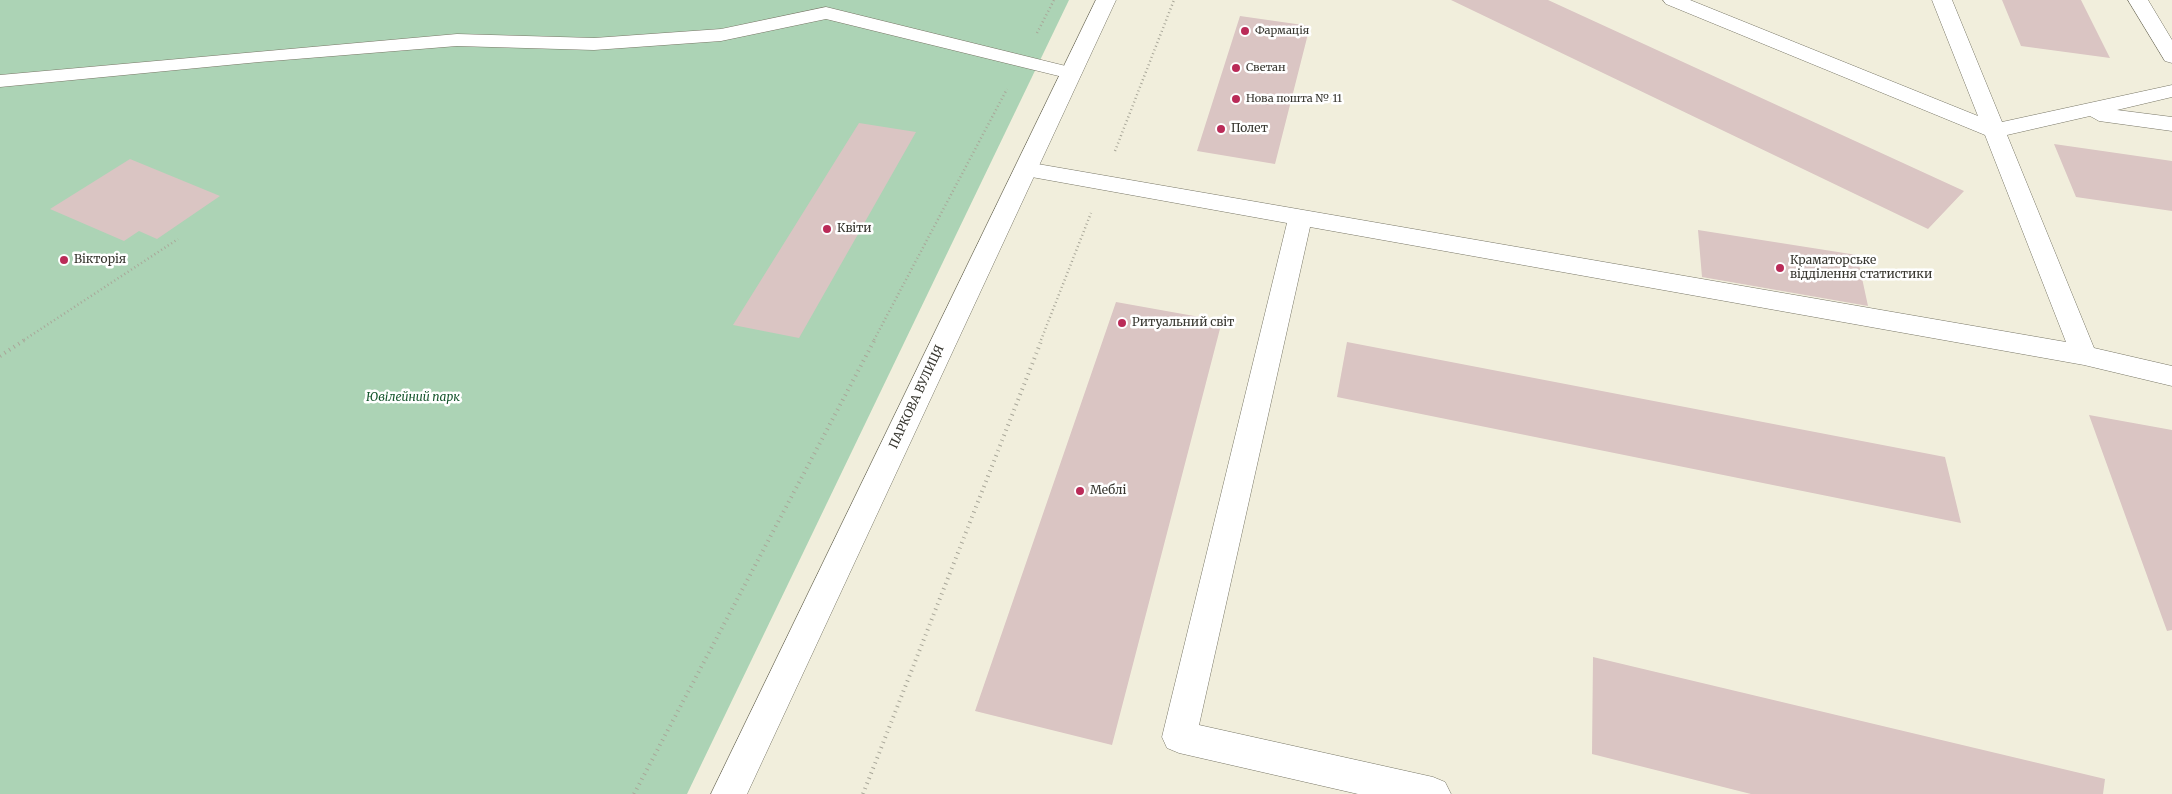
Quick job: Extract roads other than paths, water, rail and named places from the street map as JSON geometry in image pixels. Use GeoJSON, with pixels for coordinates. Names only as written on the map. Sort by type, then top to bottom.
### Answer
{"type":"FeatureCollection","features":[{"type":"Feature","properties":{"kind":"street"},"geometry":{"type":"LineString","coordinates":[[789,0],[826,13],[1071,73]]}},
{"type":"Feature","properties":{"kind":"street"},"geometry":{"type":"LineString","coordinates":[[0,81],[258,56],[457,40],[594,44],[720,35],[826,13],[848,0]]}},
{"type":"Feature","properties":{"kind":"street","name":"ПАРКОВА ВУЛИЦЯ"},"geometry":{"type":"LineString","coordinates":[[729,794],[1106,0]]}},
{"type":"Feature","properties":{"kind":"street"},"geometry":{"type":"LineString","coordinates":[[1673,0],[1994,131],[2172,91]]}},
{"type":"Feature","properties":{"kind":"street"},"geometry":{"type":"LineString","coordinates":[[1942,0],[2084,356]]}},
{"type":"Feature","properties":{"kind":"street"},"geometry":{"type":"LineString","coordinates":[[2138,0],[2172,57]]}},
{"type":"Feature","properties":{"kind":"street"},"geometry":{"type":"LineString","coordinates":[[2082,111],[2172,124]]}},
{"type":"Feature","properties":{"kind":"street"},"geometry":{"type":"LineString","coordinates":[[1026,169],[2084,356],[2172,376]]}},
{"type":"Feature","properties":{"kind":"street"},"geometry":{"type":"LineString","coordinates":[[1300,217],[1179,737],[1432,794]]}},
{"type":"Feature","properties":{"kind":"place","name":"Фармація"},"geometry":{"type":"Point","coordinates":[1245,31]}},
{"type":"Feature","properties":{"kind":"place","name":"Светан"},"geometry":{"type":"Point","coordinates":[1236,68]}},
{"type":"Feature","properties":{"kind":"place","name":"Нова пошта № 11"},"geometry":{"type":"Point","coordinates":[1236,99]}},
{"type":"Feature","properties":{"kind":"place","name":"Полет"},"geometry":{"type":"Point","coordinates":[1221,129]}},
{"type":"Feature","properties":{"kind":"place","name":"Квіти"},"geometry":{"type":"Point","coordinates":[827,229]}},
{"type":"Feature","properties":{"kind":"place","name":"Вікторія"},"geometry":{"type":"Point","coordinates":[64,260]}},
{"type":"Feature","properties":{"kind":"place","name":"Краматорське відділення статистики"},"geometry":{"type":"Point","coordinates":[1780,268]}},
{"type":"Feature","properties":{"kind":"place","name":"Ритуальний світ"},"geometry":{"type":"Point","coordinates":[1122,323]}},
{"type":"Feature","properties":{"kind":"place","name":"Меблі"},"geometry":{"type":"Point","coordinates":[1080,491]}},
{"type":"Feature","properties":{"kind":"park label","name":"Ювілейний парк"},"geometry":{"type":"Point","coordinates":[413,398]}}]}
